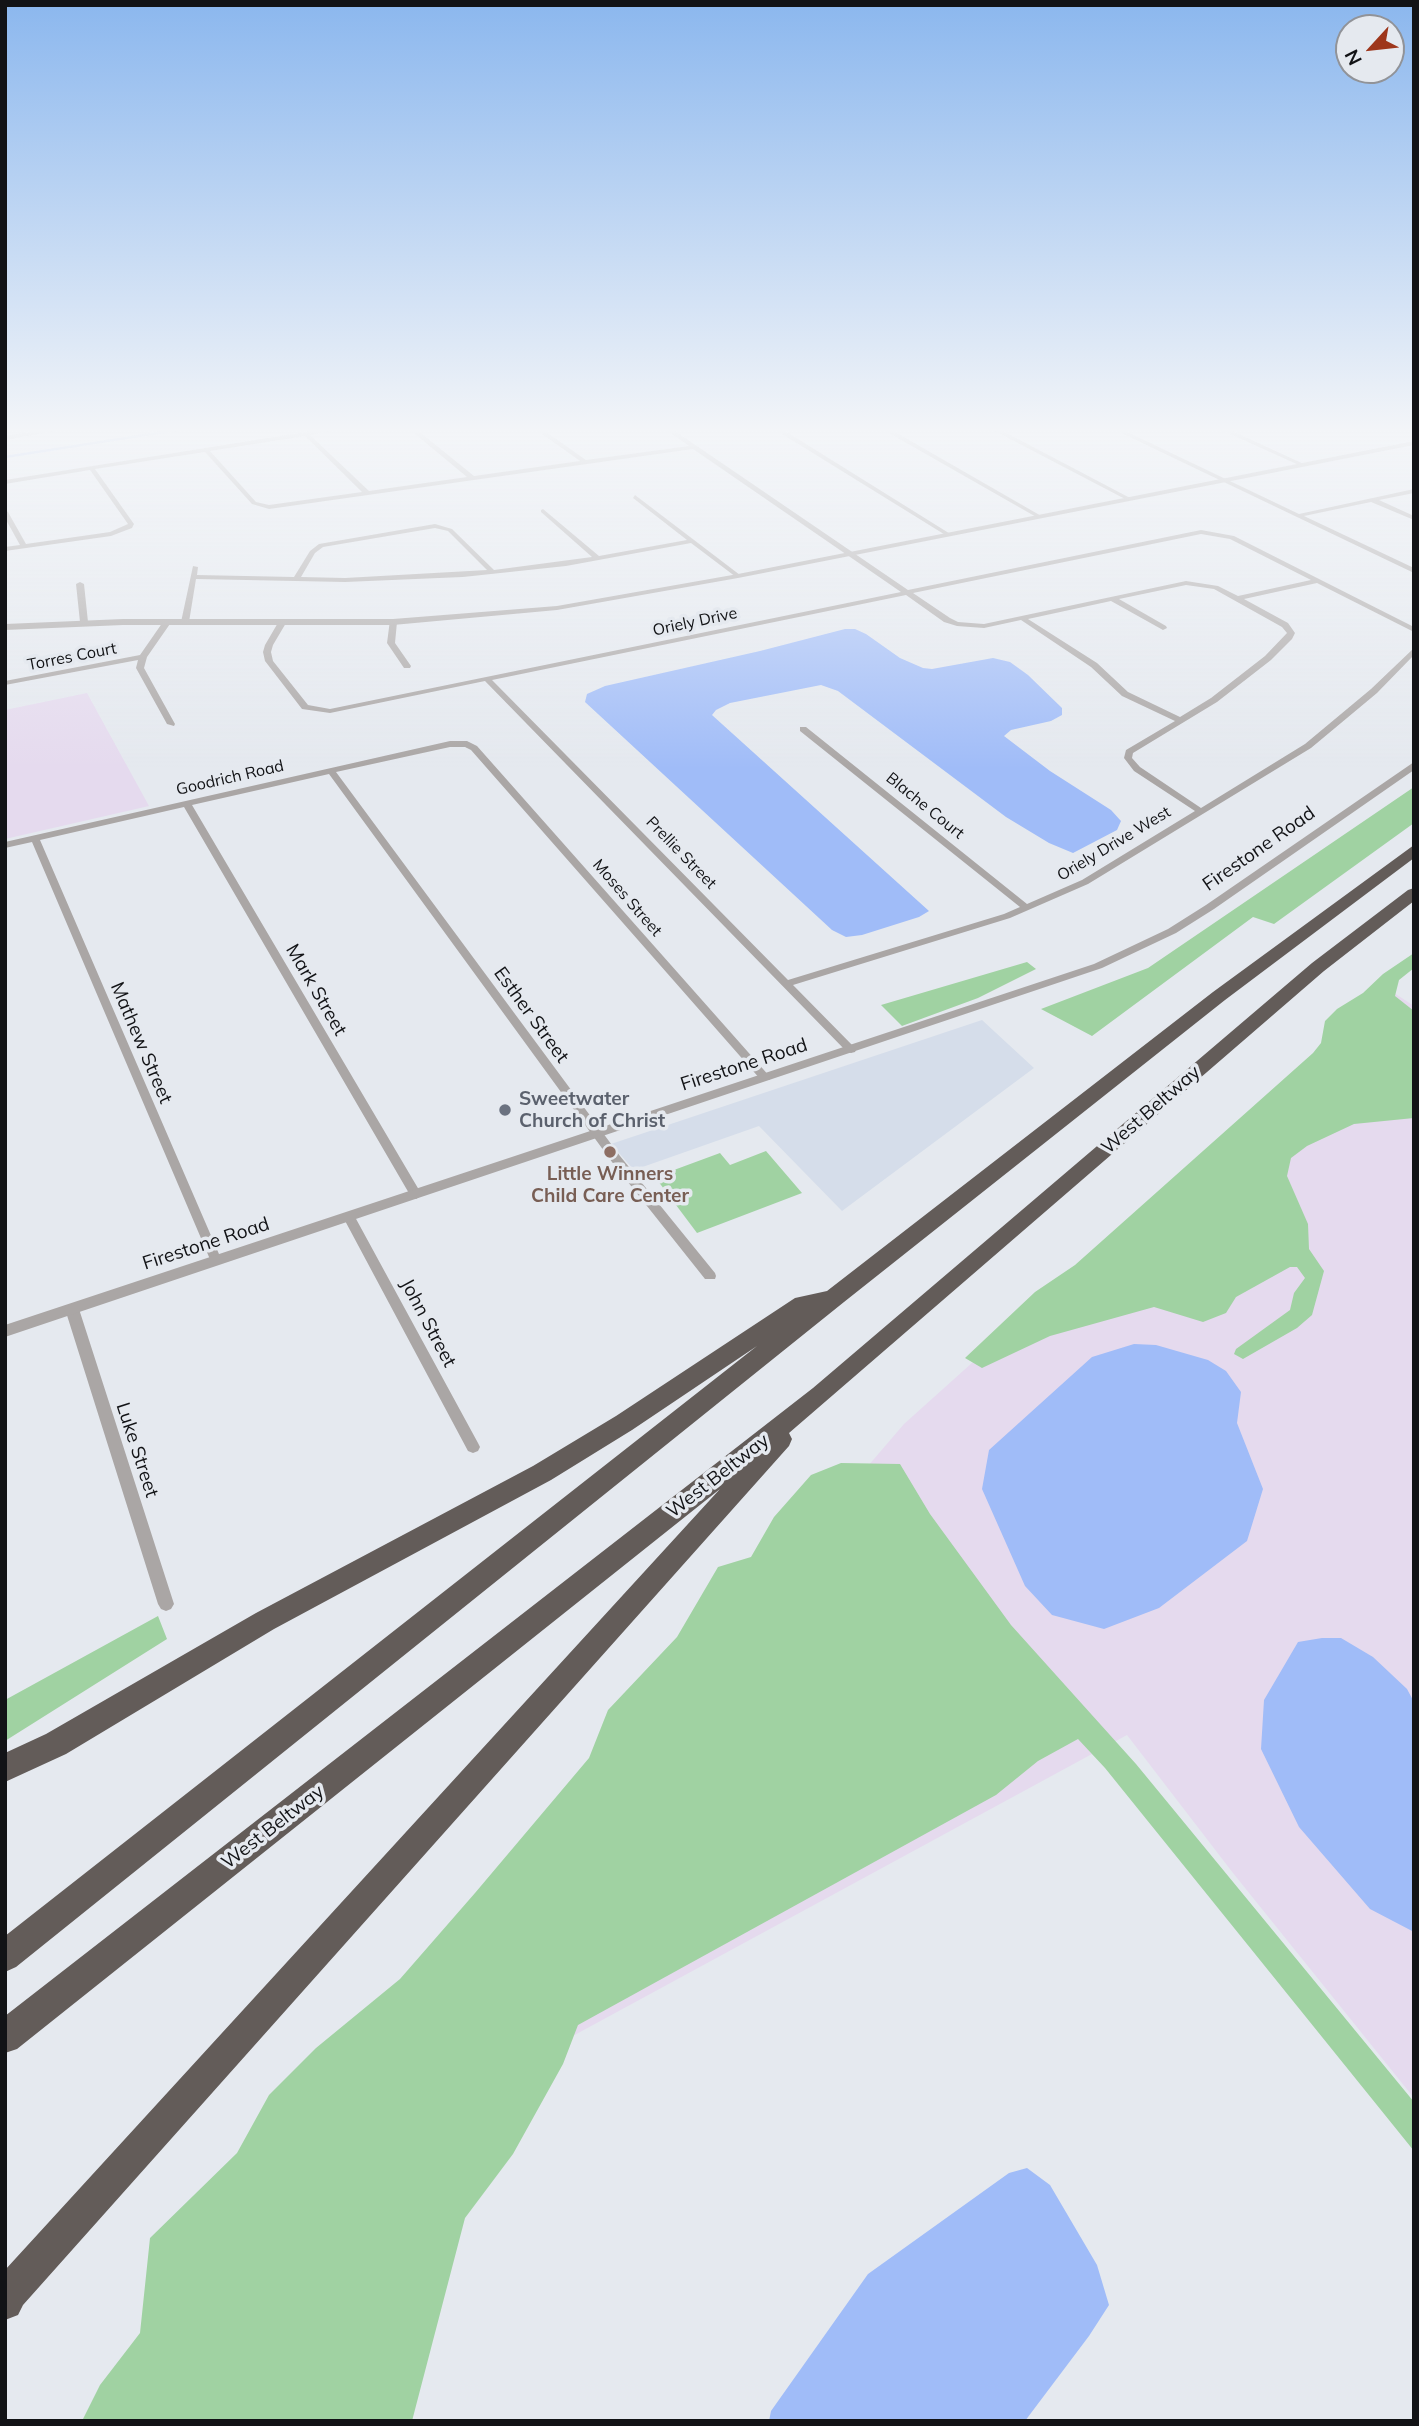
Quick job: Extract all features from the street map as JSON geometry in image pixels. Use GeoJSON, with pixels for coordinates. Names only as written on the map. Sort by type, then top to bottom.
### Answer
{"type":"FeatureCollection","features":[{"type":"Feature","properties":{"kind":"highway"},"geometry":{"type":"LineString","coordinates":[[5,1956],[836,1296],[1229,988],[1414,850]]}},
{"type":"Feature","properties":{"kind":"highway","name":"West Beltway"},"geometry":{"type":"LineString","coordinates":[[5,2038],[821,1395],[1318,967],[1414,893]]}},
{"type":"Feature","properties":{"kind":"highway"},"geometry":{"type":"LineString","coordinates":[[5,1768],[56,1744],[265,1621],[542,1474],[803,1304],[836,1296]]}},
{"type":"Feature","properties":{"kind":"highway"},"geometry":{"type":"LineString","coordinates":[[7,2297],[821,1395]]}},
{"type":"Feature","properties":{"kind":"highway"},"geometry":{"type":"LineString","coordinates":[[5,1781],[56,1744]]}},
{"type":"Feature","properties":{"kind":"street"},"geometry":{"type":"LineString","coordinates":[[22,542],[24,546]]}},
{"type":"Feature","properties":{"kind":"street"},"geometry":{"type":"LineString","coordinates":[[5,549],[47,542]]}},
{"type":"Feature","properties":{"kind":"street"},"geometry":{"type":"LineString","coordinates":[[296,579],[312,552],[321,545],[337,542]]}},
{"type":"Feature","properties":{"kind":"street"},"geometry":{"type":"LineString","coordinates":[[463,542],[493,572]]}},
{"type":"Feature","properties":{"kind":"street"},"geometry":{"type":"LineString","coordinates":[[579,542],[597,558]]}},
{"type":"Feature","properties":{"kind":"street"},"geometry":{"type":"LineString","coordinates":[[194,577],[407,578],[493,572],[685,542]]}},
{"type":"Feature","properties":{"kind":"street"},"geometry":{"type":"LineString","coordinates":[[694,542],[738,576]]}},
{"type":"Feature","properties":{"kind":"street"},"geometry":{"type":"LineString","coordinates":[[833,542],[947,620],[971,626],[1186,583],[1216,587],[1285,625],[1291,633],[1289,637],[1268,658],[1214,700],[1132,748],[1128,758],[1137,769],[1200,811]]}},
{"type":"Feature","properties":{"kind":"street"},"geometry":{"type":"LineString","coordinates":[[5,627],[84,622],[393,622],[558,608],[911,542]]}},
{"type":"Feature","properties":{"kind":"street","name":"Oriely Drive"},"geometry":{"type":"LineString","coordinates":[[282,623],[269,645],[267,656],[301,703],[311,709],[344,710],[1146,542]]}},
{"type":"Feature","properties":{"kind":"street","name":"Oriely Drive"},"geometry":{"type":"LineString","coordinates":[[1242,542],[1316,581]]}},
{"type":"Feature","properties":{"kind":"street"},"geometry":{"type":"LineString","coordinates":[[1352,542],[1414,572]]}},
{"type":"Feature","properties":{"kind":"street"},"geometry":{"type":"LineString","coordinates":[[185,622],[195,567]]}},
{"type":"Feature","properties":{"kind":"street"},"geometry":{"type":"LineString","coordinates":[[1236,599],[1316,581],[1414,630]]}},
{"type":"Feature","properties":{"kind":"street"},"geometry":{"type":"LineString","coordinates":[[80,584],[84,622]]}},
{"type":"Feature","properties":{"kind":"street"},"geometry":{"type":"LineString","coordinates":[[1111,598],[1163,628]]}},
{"type":"Feature","properties":{"kind":"street"},"geometry":{"type":"LineString","coordinates":[[1021,618],[1094,665],[1125,694],[1180,720]]}},
{"type":"Feature","properties":{"kind":"street"},"geometry":{"type":"LineString","coordinates":[[168,621],[143,657],[141,672],[171,724]]}},
{"type":"Feature","properties":{"kind":"street"},"geometry":{"type":"LineString","coordinates":[[393,622],[391,643],[407,666]]}},
{"type":"Feature","properties":{"kind":"street","name":"Oriely Drive West"},"geometry":{"type":"LineString","coordinates":[[787,984],[1027,908],[1085,882],[1319,738],[1374,691],[1414,650]]}},
{"type":"Feature","properties":{"kind":"street","name":"Torres Court"},"geometry":{"type":"LineString","coordinates":[[5,683],[143,657]]}},
{"type":"Feature","properties":{"kind":"street","name":"Prellie Street"},"geometry":{"type":"LineString","coordinates":[[488,680],[850,1050]]}},
{"type":"Feature","properties":{"kind":"street","name":"Blache Court"},"geometry":{"type":"LineString","coordinates":[[803,729],[1027,908]]}},
{"type":"Feature","properties":{"kind":"street","name":"Goodrich Road"},"geometry":{"type":"LineString","coordinates":[[5,845],[330,770],[461,743]]}},
{"type":"Feature","properties":{"kind":"street","name":"Moses Street"},"geometry":{"type":"LineString","coordinates":[[461,743],[474,748],[765,1079]]}},
{"type":"Feature","properties":{"kind":"street","name":"Firestone Road"},"geometry":{"type":"LineString","coordinates":[[5,1331],[1056,981],[1143,946],[1210,907],[1414,765]]}},
{"type":"Feature","properties":{"kind":"street","name":"Esther Street"},"geometry":{"type":"LineString","coordinates":[[330,770],[597,1134],[710,1276]]}},
{"type":"Feature","properties":{"kind":"street","name":"Mark Street"},"geometry":{"type":"LineString","coordinates":[[186,803],[416,1195]]}},
{"type":"Feature","properties":{"kind":"street","name":"Mathew Street"},"geometry":{"type":"LineString","coordinates":[[34,838],[216,1261]]}},
{"type":"Feature","properties":{"kind":"street","name":"John Street"},"geometry":{"type":"LineString","coordinates":[[349,1217],[473,1447]]}},
{"type":"Feature","properties":{"kind":"street","name":"Luke Street"},"geometry":{"type":"LineString","coordinates":[[72,1309],[166,1604]]}},
{"type":"Feature","properties":{"kind":"shaded area"},"geometry":{"type":"Polygon","coordinates":[[[87,693],[149,806],[5,839],[5,710],[87,693]]]}},
{"type":"Feature","properties":{"kind":"shaded area"},"geometry":{"type":"Polygon","coordinates":[[[1388,989],[1414,1006],[1414,2098],[1233,1873],[1127,1735],[210,2233],[904,1424],[1388,989]]]}},
{"type":"Feature","properties":{"kind":"shaded area"},"geometry":{"type":"Polygon","coordinates":[[[982,1020],[1034,1068],[842,1211],[759,1126],[634,1170],[611,1144],[982,1020]]]}},
{"type":"Feature","properties":{"kind":"green space"},"geometry":{"type":"Polygon","coordinates":[[[1414,787],[1414,823],[1274,924],[1253,917],[1092,1036],[1041,1009],[1148,968],[1414,787]]]}},
{"type":"Feature","properties":{"kind":"green space"},"geometry":{"type":"Polygon","coordinates":[[[1414,953],[1414,968],[1399,980],[1395,996],[1414,1011],[1414,1118],[1354,1124],[1307,1146],[1291,1158],[1287,1176],[1308,1224],[1309,1249],[1324,1271],[1312,1315],[1297,1328],[1243,1359],[1234,1354],[1236,1349],[1290,1310],[1294,1293],[1305,1278],[1297,1267],[1290,1267],[1236,1297],[1226,1313],[1203,1322],[1154,1307],[1050,1336],[982,1368],[965,1358],[1035,1292],[1075,1265],[1313,1053],[1321,1043],[1325,1021],[1337,1009],[1363,993],[1383,974],[1414,953]]]}},
{"type":"Feature","properties":{"kind":"green space"},"geometry":{"type":"Polygon","coordinates":[[[1027,962],[1036,969],[978,998],[902,1026],[881,1005],[1027,962]]]}},
{"type":"Feature","properties":{"kind":"green space"},"geometry":{"type":"Polygon","coordinates":[[[766,1151],[802,1193],[697,1233],[655,1177],[720,1153],[730,1165],[766,1151]]]}},
{"type":"Feature","properties":{"kind":"green space"},"geometry":{"type":"Polygon","coordinates":[[[841,1463],[900,1464],[930,1514],[1011,1625],[1136,1764],[1414,2102],[1414,2151],[1105,1768],[1078,1739],[1038,1761],[996,1795],[578,2025],[563,2064],[513,2154],[465,2218],[412,2421],[82,2421],[100,2385],[140,2333],[150,2238],[237,2153],[269,2095],[316,2048],[400,1979],[475,1893],[589,1758],[608,1710],[677,1637],[718,1567],[751,1557],[774,1517],[811,1475],[841,1463]]]}},
{"type":"Feature","properties":{"kind":"green space"},"geometry":{"type":"Polygon","coordinates":[[[158,1616],[167,1639],[5,1741],[5,1700],[158,1616]]]}},
{"type":"Feature","properties":{"kind":"water"},"geometry":{"type":"Polygon","coordinates":[[[845,629],[855,629],[866,634],[900,658],[923,668],[932,669],[993,658],[1010,662],[1028,675],[1062,708],[1062,715],[1051,721],[1011,730],[1004,736],[1050,771],[1111,810],[1121,821],[1117,830],[1073,853],[1049,843],[1006,817],[838,691],[821,685],[730,703],[716,710],[712,715],[929,911],[919,917],[862,935],[846,937],[832,930],[585,702],[587,694],[605,686],[845,629]]]}},
{"type":"Feature","properties":{"kind":"water"},"geometry":{"type":"Polygon","coordinates":[[[1134,1344],[1156,1345],[1208,1360],[1226,1371],[1241,1392],[1237,1423],[1263,1489],[1247,1541],[1159,1608],[1104,1629],[1052,1615],[1025,1586],[982,1489],[989,1450],[1092,1357],[1134,1344]]]}},
{"type":"Feature","properties":{"kind":"water"},"geometry":{"type":"Polygon","coordinates":[[[1341,1638],[1373,1657],[1407,1689],[1414,1702],[1414,1932],[1370,1909],[1299,1827],[1261,1749],[1264,1700],[1298,1642],[1341,1638]]]}},
{"type":"Feature","properties":{"kind":"water"},"geometry":{"type":"Polygon","coordinates":[[[1027,2168],[1050,2185],[1097,2265],[1109,2305],[1025,2421],[769,2421],[771,2411],[868,2274],[1009,2173],[1027,2168]]]}},
{"type":"Feature","properties":{"kind":"place","name":"Sweetwater Church of Christ"},"geometry":{"type":"Point","coordinates":[505,1110]}},
{"type":"Feature","properties":{"kind":"place","name":"Little Winners Child Care Center"},"geometry":{"type":"Point","coordinates":[610,1152]}}]}
